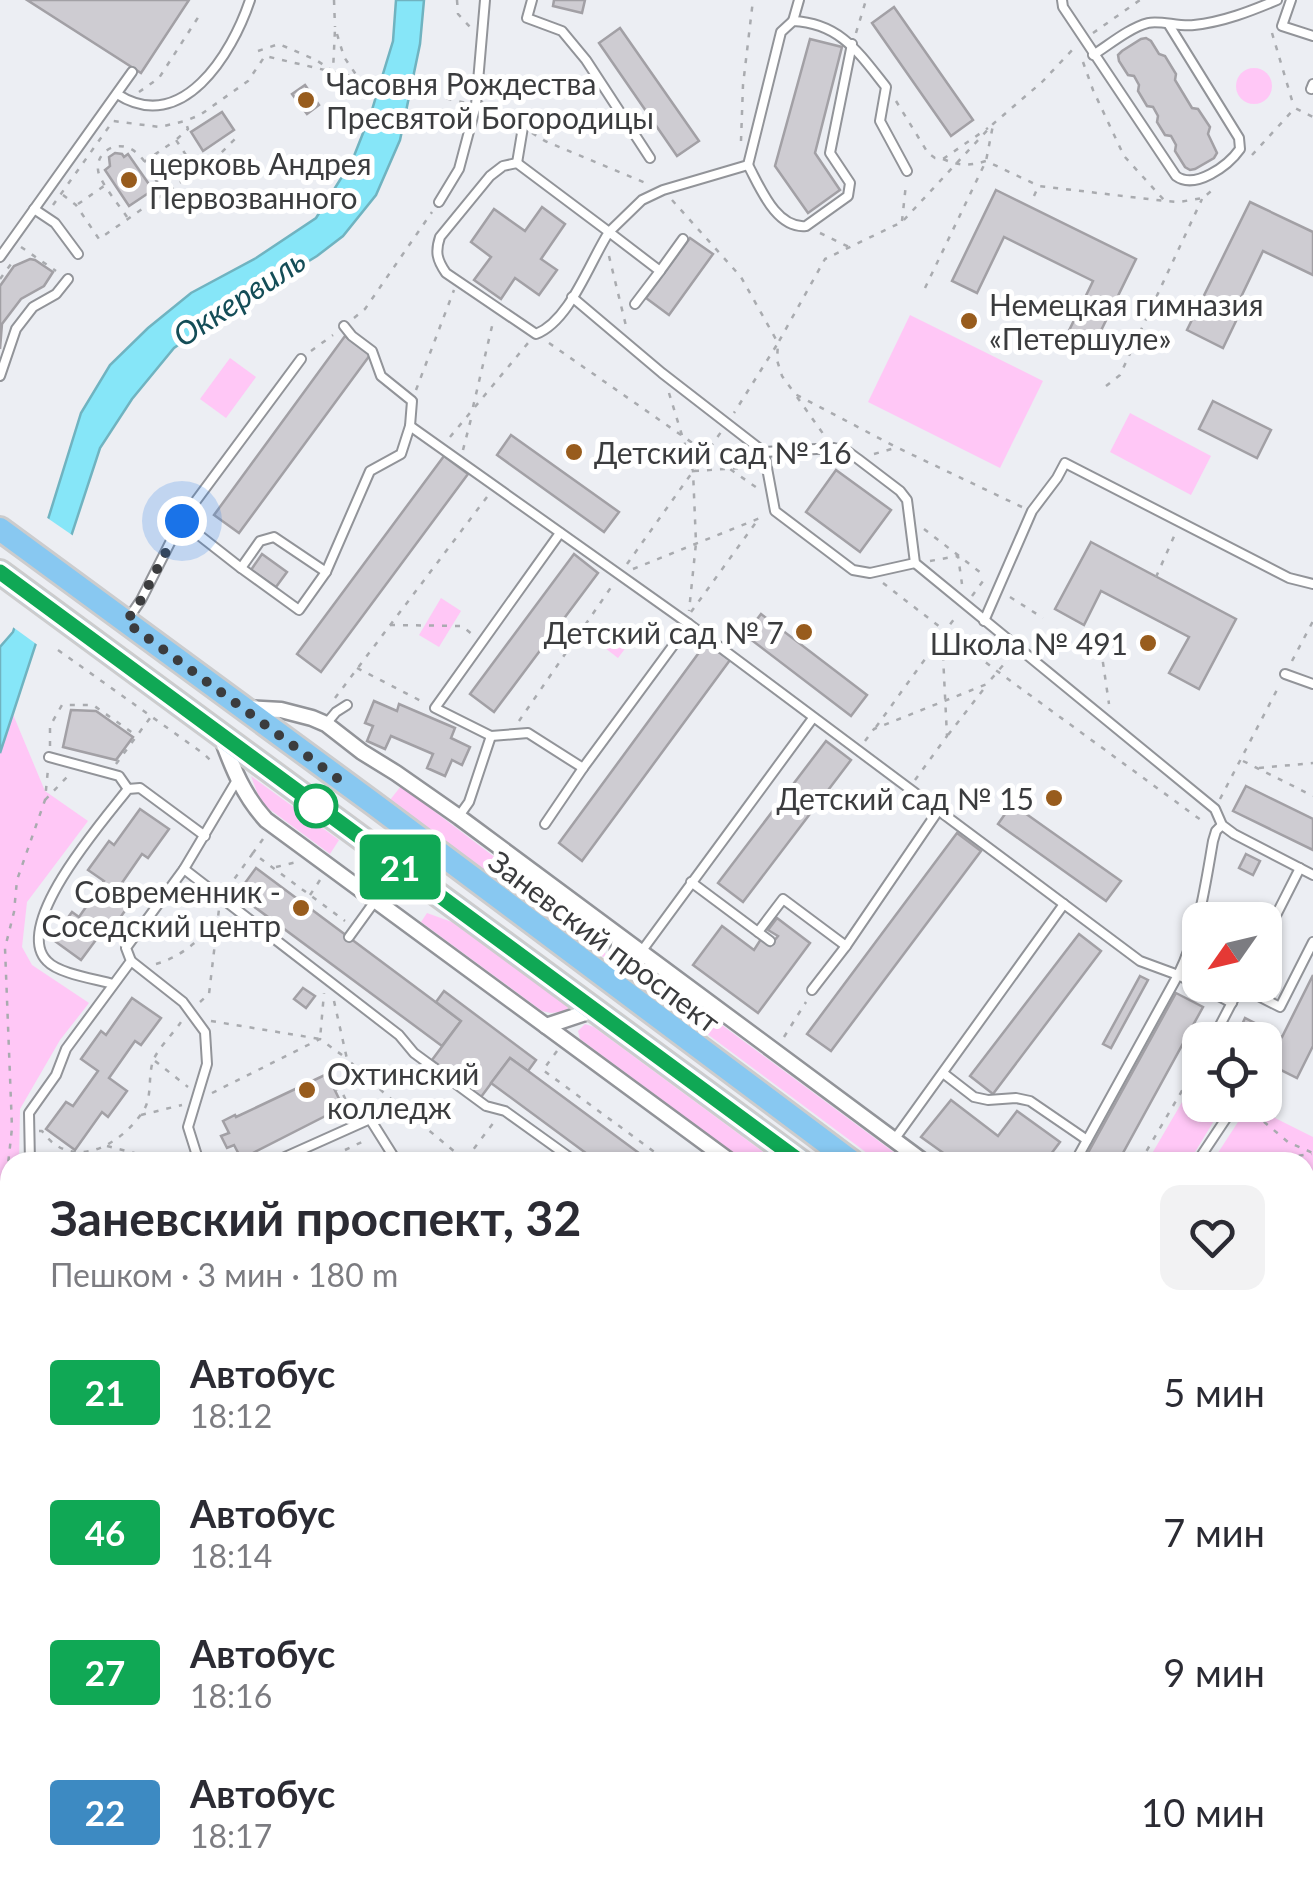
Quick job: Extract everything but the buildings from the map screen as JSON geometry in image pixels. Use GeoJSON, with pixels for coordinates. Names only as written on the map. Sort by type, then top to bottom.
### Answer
{"type":"FeatureCollection","features":[{"type":"Feature","properties":{"kind":"main road","name":"Заневский проспект"},"geometry":{"type":"LineString","coordinates":[[0,529],[839,1152]]}},
{"type":"Feature","properties":{"kind":"main road","name":"Заневский проспект"},"geometry":{"type":"LineString","coordinates":[[0,572],[787,1152]]}},
{"type":"Feature","properties":{"kind":"street"},"geometry":{"type":"LineString","coordinates":[[242,708],[281,710],[326,724],[910,1152]]}},
{"type":"Feature","properties":{"kind":"street"},"geometry":{"type":"LineString","coordinates":[[220,734],[238,780],[251,804],[266,820],[717,1152]]}},
{"type":"Feature","properties":{"kind":"street"},"geometry":{"type":"LineString","coordinates":[[612,984],[620,939]]}},
{"type":"Feature","properties":{"kind":"street"},"geometry":{"type":"LineString","coordinates":[[546,1026],[594,1010]]}},
{"type":"Feature","properties":{"kind":"lane"},"geometry":{"type":"LineString","coordinates":[[117,94],[135,105],[157,107],[178,100],[218,65],[244,19],[250,0]]}},
{"type":"Feature","properties":{"kind":"lane"},"geometry":{"type":"LineString","coordinates":[[439,202],[459,169],[476,106],[484,0]]}},
{"type":"Feature","properties":{"kind":"lane"},"geometry":{"type":"LineString","coordinates":[[532,0],[527,18],[562,31],[586,60],[650,158]]}},
{"type":"Feature","properties":{"kind":"lane"},"geometry":{"type":"LineString","coordinates":[[798,0],[793,21],[780,32],[748,165],[780,219],[799,228],[848,196],[850,183],[830,153],[852,44]]}},
{"type":"Feature","properties":{"kind":"lane"},"geometry":{"type":"LineString","coordinates":[[1062,0],[1080,42],[1176,176],[1191,182],[1234,158],[1240,150],[1239,138],[1169,26]]}},
{"type":"Feature","properties":{"kind":"lane"},"geometry":{"type":"LineString","coordinates":[[1093,55],[1140,26],[1160,22],[1169,26],[1195,25],[1278,0]]}},
{"type":"Feature","properties":{"kind":"lane"},"geometry":{"type":"LineString","coordinates":[[1291,0],[1282,26],[1313,36]]}},
{"type":"Feature","properties":{"kind":"lane"},"geometry":{"type":"LineString","coordinates":[[793,21],[813,22],[852,44],[886,88],[880,120],[907,171]]}},
{"type":"Feature","properties":{"kind":"lane"},"geometry":{"type":"LineString","coordinates":[[0,257],[132,72]]}},
{"type":"Feature","properties":{"kind":"lane"},"geometry":{"type":"LineString","coordinates":[[476,106],[523,127],[517,163]]}},
{"type":"Feature","properties":{"kind":"lane"},"geometry":{"type":"LineString","coordinates":[[517,163],[503,166],[490,176],[440,237],[436,248],[446,273],[536,334],[548,330],[591,268],[607,235],[642,200],[748,165]]}},
{"type":"Feature","properties":{"kind":"lane"},"geometry":{"type":"LineString","coordinates":[[517,163],[607,235],[660,271]]}},
{"type":"Feature","properties":{"kind":"lane"},"geometry":{"type":"LineString","coordinates":[[34,209],[56,224],[78,254]]}},
{"type":"Feature","properties":{"kind":"lane"},"geometry":{"type":"LineString","coordinates":[[635,304],[683,239]]}},
{"type":"Feature","properties":{"kind":"lane"},"geometry":{"type":"LineString","coordinates":[[0,376],[16,330],[33,307],[56,294],[68,279]]}},
{"type":"Feature","properties":{"kind":"lane"},"geometry":{"type":"LineString","coordinates":[[572,297],[764,452],[775,511],[853,570],[870,572],[915,564]]}},
{"type":"Feature","properties":{"kind":"lane"},"geometry":{"type":"LineString","coordinates":[[182,521],[300,610],[326,572],[370,471],[401,454],[410,426],[412,401],[381,376],[372,351],[344,326]]}},
{"type":"Feature","properties":{"kind":"lane"},"geometry":{"type":"LineString","coordinates":[[126,622],[182,521],[301,359]]}},
{"type":"Feature","properties":{"kind":"lane"},"geometry":{"type":"LineString","coordinates":[[410,426],[689,624],[1140,961],[1178,974],[1232,1003],[1222,1022]]}},
{"type":"Feature","properties":{"kind":"lane"},"geometry":{"type":"LineString","coordinates":[[764,452],[834,448],[847,451],[900,491],[907,500],[915,564],[1215,809],[1219,828],[1204,902]]}},
{"type":"Feature","properties":{"kind":"lane"},"geometry":{"type":"LineString","coordinates":[[984,621],[1032,512],[1066,462],[1289,578],[1313,584]]}},
{"type":"Feature","properties":{"kind":"lane"},"geometry":{"type":"LineString","coordinates":[[560,533],[435,708],[492,736],[528,733],[583,768]]}},
{"type":"Feature","properties":{"kind":"lane"},"geometry":{"type":"LineString","coordinates":[[241,568],[260,541],[274,537],[326,572]]}},
{"type":"Feature","properties":{"kind":"lane"},"geometry":{"type":"LineString","coordinates":[[546,824],[689,624]]}},
{"type":"Feature","properties":{"kind":"lane"},"geometry":{"type":"LineString","coordinates":[[1285,674],[1313,684]]}},
{"type":"Feature","properties":{"kind":"lane"},"geometry":{"type":"LineString","coordinates":[[326,724],[347,705]]}},
{"type":"Feature","properties":{"kind":"lane"},"geometry":{"type":"LineString","coordinates":[[640,954],[813,718]]}},
{"type":"Feature","properties":{"kind":"lane"},"geometry":{"type":"LineString","coordinates":[[458,818],[469,802],[492,736]]}},
{"type":"Feature","properties":{"kind":"lane"},"geometry":{"type":"LineString","coordinates":[[50,757],[119,776],[128,789]]}},
{"type":"Feature","properties":{"kind":"lane"},"geometry":{"type":"LineString","coordinates":[[195,1152],[188,1126],[208,1064],[204,1032],[182,1002],[131,962],[126,948],[184,870],[238,780]]}},
{"type":"Feature","properties":{"kind":"lane"},"geometry":{"type":"LineString","coordinates":[[148,794],[157,784]]}},
{"type":"Feature","properties":{"kind":"lane"},"geometry":{"type":"LineString","coordinates":[[113,984],[54,967],[44,959],[38,946],[45,910],[74,860],[128,789],[140,788],[205,836]]}},
{"type":"Feature","properties":{"kind":"lane"},"geometry":{"type":"LineString","coordinates":[[812,990],[938,811]]}},
{"type":"Feature","properties":{"kind":"lane"},"geometry":{"type":"LineString","coordinates":[[1219,828],[1313,874]]}},
{"type":"Feature","properties":{"kind":"lane"},"geometry":{"type":"LineString","coordinates":[[1282,903],[1300,868]]}},
{"type":"Feature","properties":{"kind":"lane"},"geometry":{"type":"LineString","coordinates":[[184,870],[399,1035],[414,1053],[486,1106],[503,1110],[562,1152]]}},
{"type":"Feature","properties":{"kind":"lane"},"geometry":{"type":"LineString","coordinates":[[692,882],[770,941]]}},
{"type":"Feature","properties":{"kind":"lane"},"geometry":{"type":"LineString","coordinates":[[758,932],[783,899],[846,946]]}},
{"type":"Feature","properties":{"kind":"lane"},"geometry":{"type":"LineString","coordinates":[[349,937],[376,901]]}},
{"type":"Feature","properties":{"kind":"lane"},"geometry":{"type":"LineString","coordinates":[[894,1140],[1064,904]]}},
{"type":"Feature","properties":{"kind":"lane"},"geometry":{"type":"LineString","coordinates":[[1270,1002],[1280,1007],[1313,942]]}},
{"type":"Feature","properties":{"kind":"lane"},"geometry":{"type":"LineString","coordinates":[[30,1152],[29,1112],[56,1075],[66,1048],[131,962]]}},
{"type":"Feature","properties":{"kind":"lane"},"geometry":{"type":"LineString","coordinates":[[327,978],[330,963]]}},
{"type":"Feature","properties":{"kind":"lane"},"geometry":{"type":"LineString","coordinates":[[1080,1152],[1182,966]]}},
{"type":"Feature","properties":{"kind":"lane"},"geometry":{"type":"LineString","coordinates":[[942,1073],[974,1096],[1030,1102],[1087,1140]]}},
{"type":"Feature","properties":{"kind":"lane"},"geometry":{"type":"LineString","coordinates":[[300,1152],[370,1119],[391,1152]]}},
{"type":"Feature","properties":{"kind":"lane"},"geometry":{"type":"LineString","coordinates":[[1205,1152],[1224,1122]]}},
{"type":"Feature","properties":{"kind":"path"},"geometry":{"type":"LineString","coordinates":[[332,71],[334,0]]}},
{"type":"Feature","properties":{"kind":"path"},"geometry":{"type":"LineString","coordinates":[[458,0],[458,14],[481,39]]}},
{"type":"Feature","properties":{"kind":"path"},"geometry":{"type":"LineString","coordinates":[[748,165],[740,154],[753,0]]}},
{"type":"Feature","properties":{"kind":"path"},"geometry":{"type":"LineString","coordinates":[[852,44],[866,0]]}},
{"type":"Feature","properties":{"kind":"path"},"geometry":{"type":"LineString","coordinates":[[944,158],[993,124],[1042,82],[1080,42],[1140,0]]}},
{"type":"Feature","properties":{"kind":"path"},"geometry":{"type":"LineString","coordinates":[[1264,5],[1295,108]]}},
{"type":"Feature","properties":{"kind":"path"},"geometry":{"type":"LineString","coordinates":[[45,216],[128,101],[159,78],[200,16]]}},
{"type":"Feature","properties":{"kind":"path"},"geometry":{"type":"LineString","coordinates":[[335,29],[344,57],[358,77]]}},
{"type":"Feature","properties":{"kind":"path"},"geometry":{"type":"LineString","coordinates":[[1080,42],[1093,90],[1124,156],[1165,201]]}},
{"type":"Feature","properties":{"kind":"path"},"geometry":{"type":"LineString","coordinates":[[258,51],[279,44],[332,71]]}},
{"type":"Feature","properties":{"kind":"path"},"geometry":{"type":"LineString","coordinates":[[113,122],[160,127],[186,122],[248,81],[265,56],[476,106]]}},
{"type":"Feature","properties":{"kind":"path"},"geometry":{"type":"LineString","coordinates":[[886,88],[928,153],[970,166],[986,161],[1039,186],[1034,196]]}},
{"type":"Feature","properties":{"kind":"path"},"geometry":{"type":"LineString","coordinates":[[144,162],[188,129],[186,122]]}},
{"type":"Feature","properties":{"kind":"path"},"geometry":{"type":"LineString","coordinates":[[925,288],[986,161],[993,124]]}},
{"type":"Feature","properties":{"kind":"path"},"geometry":{"type":"LineString","coordinates":[[510,734],[728,423],[826,259],[902,222],[993,124]]}},
{"type":"Feature","properties":{"kind":"path"},"geometry":{"type":"LineString","coordinates":[[523,127],[546,142],[664,190],[741,276],[778,343],[777,360],[782,376],[834,448]]}},
{"type":"Feature","properties":{"kind":"path"},"geometry":{"type":"LineString","coordinates":[[62,194],[76,205],[99,239],[217,158],[235,139]]}},
{"type":"Feature","properties":{"kind":"path"},"geometry":{"type":"LineString","coordinates":[[100,140],[109,148]]}},
{"type":"Feature","properties":{"kind":"path"},"geometry":{"type":"LineString","coordinates":[[176,140],[197,171]]}},
{"type":"Feature","properties":{"kind":"path"},"geometry":{"type":"LineString","coordinates":[[128,219],[98,170],[103,153],[109,148],[125,146],[136,152],[164,194]]}},
{"type":"Feature","properties":{"kind":"path"},"geometry":{"type":"LineString","coordinates":[[902,222],[907,171]]}},
{"type":"Feature","properties":{"kind":"path"},"geometry":{"type":"LineString","coordinates":[[76,205],[106,185]]}},
{"type":"Feature","properties":{"kind":"path"},"geometry":{"type":"LineString","coordinates":[[1106,386],[1120,375],[1203,198]]}},
{"type":"Feature","properties":{"kind":"path"},"geometry":{"type":"LineString","coordinates":[[301,359],[365,308],[439,202]]}},
{"type":"Feature","properties":{"kind":"path"},"geometry":{"type":"LineString","coordinates":[[806,226],[850,248]]}},
{"type":"Feature","properties":{"kind":"path"},"geometry":{"type":"LineString","coordinates":[[607,235],[632,347]]}},
{"type":"Feature","properties":{"kind":"path"},"geometry":{"type":"LineString","coordinates":[[12,240],[68,279]]}},
{"type":"Feature","properties":{"kind":"path"},"geometry":{"type":"LineString","coordinates":[[0,279],[11,264]]}},
{"type":"Feature","properties":{"kind":"path"},"geometry":{"type":"LineString","coordinates":[[412,401],[457,281]]}},
{"type":"Feature","properties":{"kind":"path"},"geometry":{"type":"LineString","coordinates":[[460,462],[496,307]]}},
{"type":"Feature","properties":{"kind":"path"},"geometry":{"type":"LineString","coordinates":[[440,448],[536,334],[773,500]]}},
{"type":"Feature","properties":{"kind":"path"},"geometry":{"type":"LineString","coordinates":[[662,373],[693,472],[696,542],[689,615],[758,520]]}},
{"type":"Feature","properties":{"kind":"path"},"geometry":{"type":"LineString","coordinates":[[795,394],[896,448],[1032,512]]}},
{"type":"Feature","properties":{"kind":"path"},"geometry":{"type":"LineString","coordinates":[[858,459],[896,448]]}},
{"type":"Feature","properties":{"kind":"path"},"geometry":{"type":"LineString","coordinates":[[693,472],[767,466]]}},
{"type":"Feature","properties":{"kind":"path"},"geometry":{"type":"LineString","coordinates":[[328,707],[494,486]]}},
{"type":"Feature","properties":{"kind":"path"},"geometry":{"type":"LineString","coordinates":[[620,575],[775,511]]}},
{"type":"Feature","properties":{"kind":"path"},"geometry":{"type":"LineString","coordinates":[[857,752],[986,577],[910,519]]}},
{"type":"Feature","properties":{"kind":"path"},"geometry":{"type":"LineString","coordinates":[[1156,577],[1181,522]]}},
{"type":"Feature","properties":{"kind":"path"},"geometry":{"type":"LineString","coordinates":[[915,564],[958,556]]}},
{"type":"Feature","properties":{"kind":"path"},"geometry":{"type":"LineString","coordinates":[[958,556],[966,605]]}},
{"type":"Feature","properties":{"kind":"path"},"geometry":{"type":"LineString","coordinates":[[870,572],[944,634],[1219,828]]}},
{"type":"Feature","properties":{"kind":"path"},"geometry":{"type":"LineString","coordinates":[[999,587],[1042,618]]}},
{"type":"Feature","properties":{"kind":"path"},"geometry":{"type":"LineString","coordinates":[[1215,809],[1313,621]]}},
{"type":"Feature","properties":{"kind":"path"},"geometry":{"type":"LineString","coordinates":[[390,625],[462,626],[483,641]]}},
{"type":"Feature","properties":{"kind":"path"},"geometry":{"type":"LineString","coordinates":[[944,634],[947,736]]}},
{"type":"Feature","properties":{"kind":"path"},"geometry":{"type":"LineString","coordinates":[[908,790],[1017,648]]}},
{"type":"Feature","properties":{"kind":"path"},"geometry":{"type":"LineString","coordinates":[[1101,649],[1112,726]]}},
{"type":"Feature","properties":{"kind":"path"},"geometry":{"type":"LineString","coordinates":[[58,650],[215,765]]}},
{"type":"Feature","properties":{"kind":"path"},"geometry":{"type":"LineString","coordinates":[[357,668],[435,708]]}},
{"type":"Feature","properties":{"kind":"path"},"geometry":{"type":"LineString","coordinates":[[874,729],[987,684]]}},
{"type":"Feature","properties":{"kind":"path"},"geometry":{"type":"LineString","coordinates":[[11,1152],[5,948],[17,880],[44,800],[50,726],[62,706],[94,705],[137,736]]}},
{"type":"Feature","properties":{"kind":"path"},"geometry":{"type":"LineString","coordinates":[[110,773],[151,717]]}},
{"type":"Feature","properties":{"kind":"path"},"geometry":{"type":"LineString","coordinates":[[1240,760],[1313,796]]}},
{"type":"Feature","properties":{"kind":"path"},"geometry":{"type":"LineString","coordinates":[[1258,768],[1313,763]]}},
{"type":"Feature","properties":{"kind":"path"},"geometry":{"type":"LineString","coordinates":[[44,800],[78,765]]}},
{"type":"Feature","properties":{"kind":"path"},"geometry":{"type":"LineString","coordinates":[[29,1131],[42,1131],[50,1142],[69,1152],[106,1146],[127,1132],[147,1104],[153,1060],[209,994],[221,898],[266,833]]}},
{"type":"Feature","properties":{"kind":"path"},"geometry":{"type":"LineString","coordinates":[[272,868],[304,860],[291,852]]}},
{"type":"Feature","properties":{"kind":"path"},"geometry":{"type":"LineString","coordinates":[[252,853],[355,928]]}},
{"type":"Feature","properties":{"kind":"path"},"geometry":{"type":"LineString","coordinates":[[140,968],[184,952],[218,919]]}},
{"type":"Feature","properties":{"kind":"path"},"geometry":{"type":"LineString","coordinates":[[320,1039],[327,978]]}},
{"type":"Feature","properties":{"kind":"path"},"geometry":{"type":"LineString","coordinates":[[327,978],[347,1059]]}},
{"type":"Feature","properties":{"kind":"path"},"geometry":{"type":"LineString","coordinates":[[783,1039],[812,990]]}},
{"type":"Feature","properties":{"kind":"path"},"geometry":{"type":"LineString","coordinates":[[0,1010],[6,1009]]}},
{"type":"Feature","properties":{"kind":"path"},"geometry":{"type":"LineString","coordinates":[[192,1015],[320,1039],[454,1152]]}},
{"type":"Feature","properties":{"kind":"path"},"geometry":{"type":"LineString","coordinates":[[0,1030],[8,1032]]}},
{"type":"Feature","properties":{"kind":"path"},"geometry":{"type":"LineString","coordinates":[[138,1116],[195,1098],[320,1039]]}},
{"type":"Feature","properties":{"kind":"path"},"geometry":{"type":"LineString","coordinates":[[153,1060],[195,1098]]}},
{"type":"Feature","properties":{"kind":"path"},"geometry":{"type":"LineString","coordinates":[[550,1074],[655,1152]]}},
{"type":"Feature","properties":{"kind":"path"},"geometry":{"type":"LineString","coordinates":[[335,1090],[340,1088],[358,1125]]}},
{"type":"Feature","properties":{"kind":"path"},"geometry":{"type":"LineString","coordinates":[[1147,1152],[1182,1089]]}},
{"type":"Feature","properties":{"kind":"path"},"geometry":{"type":"LineString","coordinates":[[473,1152],[503,1110]]}},
{"type":"Feature","properties":{"kind":"path"},"geometry":{"type":"LineString","coordinates":[[1264,1122],[1288,1142],[1311,1152]]}},
{"type":"Feature","properties":{"kind":"path"},"geometry":{"type":"LineString","coordinates":[[345,1150],[374,1136]]}},
{"type":"Feature","properties":{"kind":"path"},"geometry":{"type":"LineString","coordinates":[[106,1146],[130,1152]]}},
{"type":"Feature","properties":{"kind":"shaded area"},"geometry":{"type":"Polygon","coordinates":[[[1254,68],[1267,73],[1272,86],[1267,99],[1254,104],[1241,99],[1236,86],[1241,73],[1254,68]]]}},
{"type":"Feature","properties":{"kind":"shaded area"},"geometry":{"type":"Polygon","coordinates":[[[910,315],[1043,381],[1000,468],[868,402],[910,315]]]}},
{"type":"Feature","properties":{"kind":"shaded area"},"geometry":{"type":"Polygon","coordinates":[[[230,358],[256,377],[226,418],[200,399],[230,358]]]}},
{"type":"Feature","properties":{"kind":"shaded area"},"geometry":{"type":"Polygon","coordinates":[[[1130,413],[1211,456],[1191,495],[1110,452],[1130,413]]]}},
{"type":"Feature","properties":{"kind":"shaded area"},"geometry":{"type":"Polygon","coordinates":[[[441,598],[461,611],[439,647],[419,635],[441,598]]]}},
{"type":"Feature","properties":{"kind":"shaded area"},"geometry":{"type":"Polygon","coordinates":[[[603,623],[630,642],[618,658],[592,638],[603,623]]]}},
{"type":"Feature","properties":{"kind":"shaded area"},"geometry":{"type":"Polygon","coordinates":[[[12,712],[45,791],[88,821],[27,902],[22,947],[32,965],[89,1003],[60,1040],[20,1109],[19,1152],[0,1152],[0,753],[12,712]]]}},
{"type":"Feature","properties":{"kind":"shaded area"},"geometry":{"type":"Polygon","coordinates":[[[251,776],[339,840],[330,854],[261,803],[251,776]]]}},
{"type":"Feature","properties":{"kind":"shaded area"},"geometry":{"type":"Polygon","coordinates":[[[401,786],[587,927],[606,956],[390,800],[401,786]]]}},
{"type":"Feature","properties":{"kind":"shaded area"},"geometry":{"type":"Polygon","coordinates":[[[427,913],[452,922],[568,1007],[567,1011],[542,1011],[421,922],[427,913]]]}},
{"type":"Feature","properties":{"kind":"shaded area"},"geometry":{"type":"Polygon","coordinates":[[[632,960],[638,963],[893,1152],[866,1152],[628,975],[624,964],[632,960]]]}},
{"type":"Feature","properties":{"kind":"shaded area"},"geometry":{"type":"Polygon","coordinates":[[[585,1024],[594,1027],[763,1152],[733,1152],[580,1039],[578,1031],[585,1024]]]}},
{"type":"Feature","properties":{"kind":"shaded area"},"geometry":{"type":"Polygon","coordinates":[[[1182,1102],[1182,1122],[1213,1122],[1195,1152],[1153,1152],[1182,1102]]]}},
{"type":"Feature","properties":{"kind":"shaded area"},"geometry":{"type":"Polygon","coordinates":[[[1238,1122],[1282,1122],[1313,1137],[1313,1152],[1218,1152],[1238,1122]]]}},
{"type":"Feature","properties":{"kind":"water","name":"Оккервиль"},"geometry":{"type":"Polygon","coordinates":[[[396,0],[424,0],[420,44],[400,140],[376,195],[343,236],[317,256],[174,348],[132,399],[100,448],[0,753],[0,647],[13,632],[81,413],[110,365],[148,328],[191,293],[256,258],[316,218],[352,161],[371,113],[393,41],[396,0]]]}},
{"type":"Feature","properties":{"kind":"pier"},"geometry":{"type":"Polygon","coordinates":[[[43,515],[75,537],[39,646],[10,625],[43,515]]]}},
{"type":"Feature","properties":{"kind":"bus line","name":"21"},"geometry":{"type":"LineString","coordinates":[[0,572],[787,1152]]}},
{"type":"Feature","properties":{"kind":"place","name":"Часовня Рождества Пресвятой Богородицы"},"geometry":{"type":"Point","coordinates":[306,100]}},
{"type":"Feature","properties":{"kind":"place","name":"церковь Андрея Первозванного"},"geometry":{"type":"Point","coordinates":[129,180]}},
{"type":"Feature","properties":{"kind":"place","name":"Немецкая гимназия «Петершуле»"},"geometry":{"type":"Point","coordinates":[969,321]}},
{"type":"Feature","properties":{"kind":"place","name":"Детский сад № 16"},"geometry":{"type":"Point","coordinates":[574,452]}},
{"type":"Feature","properties":{"kind":"place","name":"Детский сад № 7"},"geometry":{"type":"Point","coordinates":[804,632]}},
{"type":"Feature","properties":{"kind":"place","name":"Школа № 491"},"geometry":{"type":"Point","coordinates":[1148,643]}},
{"type":"Feature","properties":{"kind":"place","name":"Детский сад № 15"},"geometry":{"type":"Point","coordinates":[1054,798]}},
{"type":"Feature","properties":{"kind":"place","name":"Современник - Соседский центр"},"geometry":{"type":"Point","coordinates":[301,908]}},
{"type":"Feature","properties":{"kind":"place","name":"Охтинский колледж"},"geometry":{"type":"Point","coordinates":[307,1090]}},
{"type":"Feature","properties":{"kind":"route"},"geometry":{"type":"LineString","coordinates":[[182,521],[126,622],[337,778],[316,806]]}}]}
